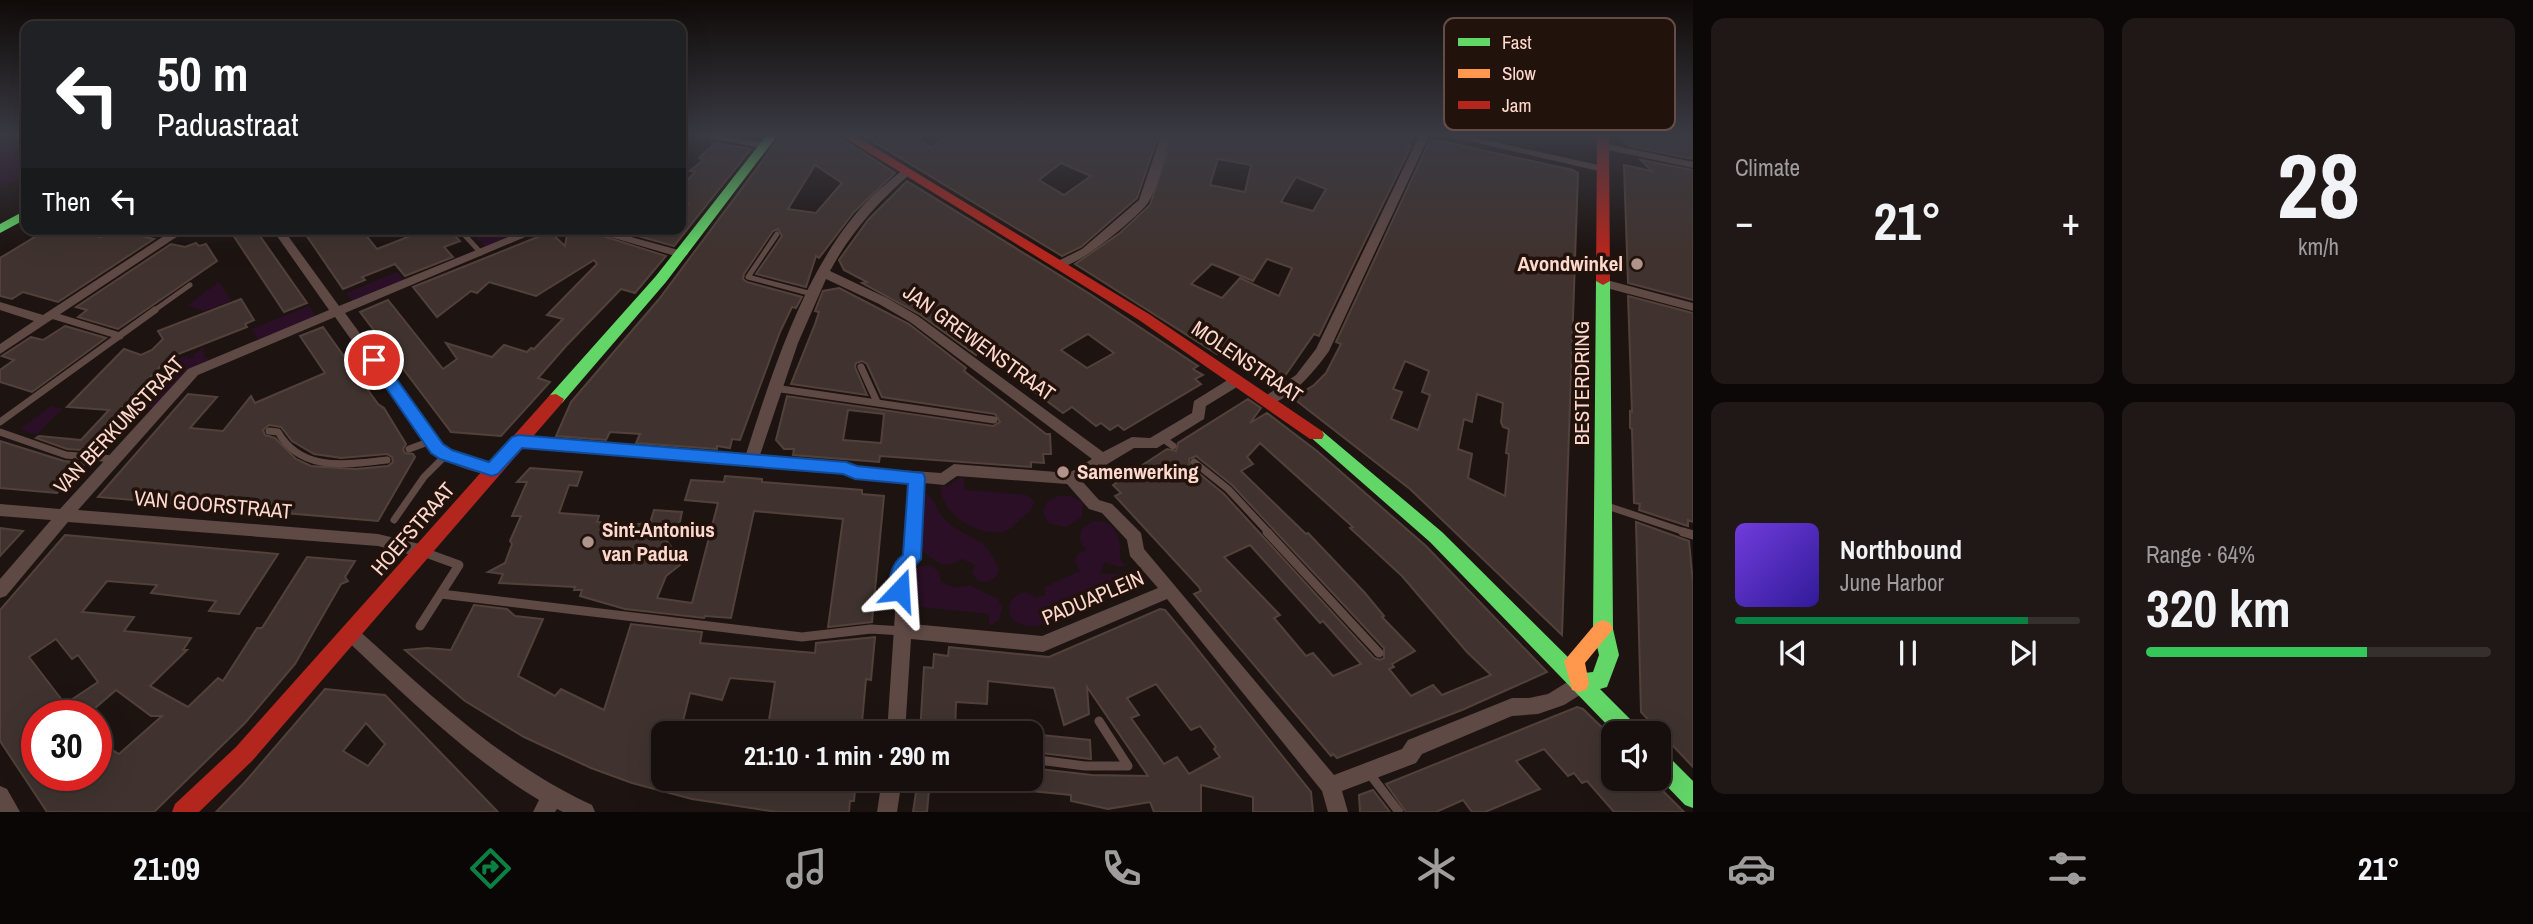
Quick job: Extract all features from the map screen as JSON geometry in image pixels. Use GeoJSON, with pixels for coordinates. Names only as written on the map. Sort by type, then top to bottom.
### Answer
{"type":"FeatureCollection","features":[{"type":"Feature","properties":{"kind":"street","name":"HOEFSTRAAT"},"geometry":{"type":"LineString","coordinates":[[183,812],[244,754],[351,633],[682,254],[744,174]]}},
{"type":"Feature","properties":{"kind":"street"},"geometry":{"type":"LineString","coordinates":[[751,460],[788,346],[812,294],[847,237],[892,182],[903,174]]}},
{"type":"Feature","properties":{"kind":"street","name":"MOLENSTRAAT"},"geometry":{"type":"LineString","coordinates":[[909,174],[1060,265],[1269,400],[1342,455],[1406,509],[1617,721]]}},
{"type":"Feature","properties":{"kind":"street"},"geometry":{"type":"LineString","coordinates":[[1060,265],[1086,251],[1144,201],[1153,174]]}},
{"type":"Feature","properties":{"kind":"street"},"geometry":{"type":"LineString","coordinates":[[1269,400],[1301,378],[1322,351],[1406,174]]}},
{"type":"Feature","properties":{"kind":"street","name":"BESTERDRING"},"geometry":{"type":"LineString","coordinates":[[1578,683],[1600,680],[1609,664],[1610,653],[1603,629],[1603,174]]}},
{"type":"Feature","properties":{"kind":"street"},"geometry":{"type":"LineString","coordinates":[[0,229],[21,217]]}},
{"type":"Feature","properties":{"kind":"street"},"geometry":{"type":"LineString","coordinates":[[0,241],[21,229]]}},
{"type":"Feature","properties":{"kind":"street"},"geometry":{"type":"LineString","coordinates":[[0,350],[175,235]]}},
{"type":"Feature","properties":{"kind":"street"},"geometry":{"type":"LineString","coordinates":[[281,235],[431,441],[446,454],[492,470]]}},
{"type":"Feature","properties":{"kind":"street","name":"VAN BERKUMSTRAAT"},"geometry":{"type":"LineString","coordinates":[[0,591],[193,372],[524,235]]}},
{"type":"Feature","properties":{"kind":"street"},"geometry":{"type":"LineString","coordinates":[[611,235],[682,254]]}},
{"type":"Feature","properties":{"kind":"street","name":"JAN GREWENSTRAAT"},"geometry":{"type":"LineString","coordinates":[[824,274],[871,294],[914,319],[1102,459]]}},
{"type":"Feature","properties":{"kind":"street"},"geometry":{"type":"LineString","coordinates":[[1603,283],[1693,307]]}},
{"type":"Feature","properties":{"kind":"street"},"geometry":{"type":"LineString","coordinates":[[0,306],[48,318]]}},
{"type":"Feature","properties":{"kind":"street"},"geometry":{"type":"LineString","coordinates":[[518,441],[846,468],[855,473],[917,478],[944,479],[954,470],[1071,479],[1132,442],[1168,442],[1199,415],[1199,404],[1232,384],[1234,378]]}},
{"type":"Feature","properties":{"kind":"street"},"geometry":{"type":"LineString","coordinates":[[897,721],[905,597],[900,590],[901,567],[912,559],[917,478]]}},
{"type":"Feature","properties":{"kind":"street","name":"PADUAPLEIN"},"geometry":{"type":"LineString","coordinates":[[904,631],[1044,644],[1170,590],[1136,551],[1135,538],[1107,508],[1094,505],[1071,479]]}},
{"type":"Feature","properties":{"kind":"street","name":"VAN GOORSTRAAT"},"geometry":{"type":"LineString","coordinates":[[0,510],[378,540],[422,551]]}},
{"type":"Feature","properties":{"kind":"street"},"geometry":{"type":"LineString","coordinates":[[1170,590],[1331,786],[1338,812]]}},
{"type":"Feature","properties":{"kind":"street"},"geometry":{"type":"LineString","coordinates":[[1331,786],[1409,757],[1415,747],[1512,707],[1525,709],[1573,691],[1578,683],[1574,661],[1603,629]]}},
{"type":"Feature","properties":{"kind":"street"},"geometry":{"type":"LineString","coordinates":[[351,633],[499,766],[548,805],[584,812]]}},
{"type":"Feature","properties":{"kind":"street"},"geometry":{"type":"LineString","coordinates":[[1671,776],[1693,797]]}},
{"type":"Feature","properties":{"kind":"street"},"geometry":{"type":"LineString","coordinates":[[887,812],[890,791]]}},
{"type":"Feature","properties":{"kind":"street"},"geometry":{"type":"LineString","coordinates":[[0,796],[10,812]]}},
{"type":"Feature","properties":{"kind":"lane"},"geometry":{"type":"LineString","coordinates":[[778,234],[748,276],[812,294]]}},
{"type":"Feature","properties":{"kind":"lane"},"geometry":{"type":"LineString","coordinates":[[464,235],[481,253]]}},
{"type":"Feature","properties":{"kind":"lane"},"geometry":{"type":"LineString","coordinates":[[0,422],[190,285]]}},
{"type":"Feature","properties":{"kind":"lane"},"geometry":{"type":"LineString","coordinates":[[48,318],[120,336]]}},
{"type":"Feature","properties":{"kind":"lane"},"geometry":{"type":"LineString","coordinates":[[861,367],[877,402]]}},
{"type":"Feature","properties":{"kind":"lane"},"geometry":{"type":"LineString","coordinates":[[774,388],[994,420]]}},
{"type":"Feature","properties":{"kind":"lane"},"geometry":{"type":"LineString","coordinates":[[269,431],[278,432],[289,449],[309,461],[352,463],[387,460]]}},
{"type":"Feature","properties":{"kind":"lane"},"geometry":{"type":"LineString","coordinates":[[0,432],[66,455],[114,459]]}},
{"type":"Feature","properties":{"kind":"lane"},"geometry":{"type":"LineString","coordinates":[[409,449],[431,441]]}},
{"type":"Feature","properties":{"kind":"lane"},"geometry":{"type":"LineString","coordinates":[[394,520],[424,477],[446,454]]}},
{"type":"Feature","properties":{"kind":"lane"},"geometry":{"type":"LineString","coordinates":[[1194,462],[1228,489],[1379,653]]}},
{"type":"Feature","properties":{"kind":"lane"},"geometry":{"type":"LineString","coordinates":[[1603,504],[1693,534]]}},
{"type":"Feature","properties":{"kind":"lane"},"geometry":{"type":"LineString","coordinates":[[420,626],[459,565],[422,551]]}},
{"type":"Feature","properties":{"kind":"lane"},"geometry":{"type":"LineString","coordinates":[[441,594],[802,637],[871,629],[904,631]]}},
{"type":"Feature","properties":{"kind":"lane"},"geometry":{"type":"LineString","coordinates":[[1043,761],[1128,765],[1099,721]]}},
{"type":"Feature","properties":{"kind":"lane"},"geometry":{"type":"LineString","coordinates":[[1369,772],[1399,812]]}},
{"type":"Feature","properties":{"kind":"shaded area"},"geometry":{"type":"Polygon","coordinates":[[[0,174],[21,174],[21,179],[0,185],[0,174]]]}},
{"type":"Feature","properties":{"kind":"shaded area"},"geometry":{"type":"Polygon","coordinates":[[[474,235],[514,235],[486,248],[481,243],[484,241],[479,241],[474,235]]]}},
{"type":"Feature","properties":{"kind":"shaded area"},"geometry":{"type":"Polygon","coordinates":[[[397,272],[405,281],[353,302],[346,293],[397,272]]]}},
{"type":"Feature","properties":{"kind":"shaded area"},"geometry":{"type":"Polygon","coordinates":[[[219,282],[231,301],[205,311],[187,306],[219,282]]]}},
{"type":"Feature","properties":{"kind":"shaded area"},"geometry":{"type":"Polygon","coordinates":[[[309,306],[316,317],[259,340],[252,329],[309,306]]]}},
{"type":"Feature","properties":{"kind":"shaded area"},"geometry":{"type":"Polygon","coordinates":[[[204,348],[204,356],[210,360],[153,408],[131,406],[157,378],[160,377],[160,381],[164,375],[183,368],[181,365],[184,361],[176,369],[159,376],[173,361],[188,355],[187,359],[195,357],[189,357],[204,348]]]}},
{"type":"Feature","properties":{"kind":"shaded area"},"geometry":{"type":"Polygon","coordinates":[[[51,406],[62,409],[36,435],[20,429],[51,406]]]}},
{"type":"Feature","properties":{"kind":"shaded area"},"geometry":{"type":"Polygon","coordinates":[[[961,477],[964,478],[964,490],[1026,495],[1034,501],[1033,505],[1028,513],[1007,530],[995,532],[974,527],[954,514],[942,496],[941,486],[949,486],[961,477]]]}},
{"type":"Feature","properties":{"kind":"shaded area"},"geometry":{"type":"Polygon","coordinates":[[[924,492],[943,518],[989,551],[999,571],[994,579],[987,582],[978,581],[972,573],[975,565],[962,559],[956,563],[939,563],[920,547],[924,492]]]}},
{"type":"Feature","properties":{"kind":"shaded area"},"geometry":{"type":"Polygon","coordinates":[[[1059,496],[1070,496],[1083,502],[1082,517],[1066,527],[1048,523],[1043,512],[1047,502],[1059,496]]]}},
{"type":"Feature","properties":{"kind":"shaded area"},"geometry":{"type":"Polygon","coordinates":[[[1093,521],[1108,524],[1113,528],[1120,545],[1120,560],[1126,566],[1118,567],[1105,562],[1100,574],[1133,577],[1075,602],[1063,604],[1059,617],[1042,624],[1029,626],[1018,623],[1009,610],[1010,603],[1016,596],[1026,592],[1035,598],[1045,595],[1045,587],[1080,571],[1075,561],[1078,554],[1086,550],[1080,540],[1081,530],[1093,521]]]}},
{"type":"Feature","properties":{"kind":"shaded area"},"geometry":{"type":"Polygon","coordinates":[[[930,565],[939,572],[941,582],[955,588],[969,585],[998,599],[1002,608],[999,620],[989,626],[989,614],[921,607],[919,594],[908,585],[909,575],[917,567],[930,565]]]}},
{"type":"Feature","properties":{"kind":"building"},"geometry":{"type":"Polygon","coordinates":[[[693,174],[731,174],[686,231],[688,204],[686,182],[693,174]]]}},
{"type":"Feature","properties":{"kind":"building"},"geometry":{"type":"Polygon","coordinates":[[[753,174],[810,174],[788,209],[816,213],[842,183],[828,174],[894,174],[854,212],[819,258],[816,256],[806,287],[756,274],[782,236],[778,229],[773,231],[744,274],[743,279],[747,282],[802,297],[796,308],[792,307],[780,332],[740,440],[732,439],[730,448],[636,443],[640,434],[610,432],[606,440],[556,436],[571,402],[659,299],[753,174]]]}},
{"type":"Feature","properties":{"kind":"building"},"geometry":{"type":"Polygon","coordinates":[[[927,174],[1047,174],[1039,180],[1064,195],[1091,176],[1086,174],[1145,174],[1137,198],[1081,247],[1062,256],[927,174]]]}},
{"type":"Feature","properties":{"kind":"building"},"geometry":{"type":"Polygon","coordinates":[[[1160,174],[1213,174],[1210,185],[1245,192],[1249,174],[1397,174],[1319,336],[1314,334],[1280,383],[1271,389],[1268,386],[1271,384],[1237,362],[1221,352],[1217,354],[1075,264],[1120,233],[1150,205],[1160,174]],[[1296,177],[1281,202],[1313,211],[1326,189],[1296,177]],[[1267,259],[1253,281],[1212,264],[1191,284],[1222,298],[1240,278],[1279,296],[1292,268],[1267,259]]]}},
{"type":"Feature","properties":{"kind":"building"},"geometry":{"type":"Polygon","coordinates":[[[1414,174],[1578,174],[1562,635],[1410,489],[1293,398],[1314,385],[1326,373],[1341,344],[1336,342],[1414,174]],[[1405,361],[1393,389],[1402,392],[1391,419],[1418,430],[1430,395],[1422,392],[1429,371],[1405,361]],[[1477,394],[1472,422],[1464,419],[1458,449],[1472,454],[1468,478],[1505,496],[1509,429],[1503,427],[1501,422],[1503,403],[1477,394]]]}},
{"type":"Feature","properties":{"kind":"building"},"geometry":{"type":"Polygon","coordinates":[[[1624,174],[1693,174],[1693,300],[1628,283],[1624,174]]]}},
{"type":"Feature","properties":{"kind":"building"},"geometry":{"type":"Polygon","coordinates":[[[907,181],[1090,294],[1198,366],[1193,369],[1203,375],[1195,379],[1201,384],[1124,430],[1118,425],[1110,430],[1101,423],[1096,426],[1072,407],[1063,413],[979,351],[976,355],[919,314],[862,283],[867,282],[844,270],[839,260],[868,220],[907,181]],[[1088,334],[1061,350],[1087,368],[1114,353],[1088,334]]]}},
{"type":"Feature","properties":{"kind":"building"},"geometry":{"type":"Polygon","coordinates":[[[38,235],[137,235],[154,239],[58,302],[23,292],[12,299],[0,296],[0,258],[38,235]]]}},
{"type":"Feature","properties":{"kind":"building"},"geometry":{"type":"Polygon","coordinates":[[[233,235],[259,235],[307,303],[284,312],[233,235]]]}},
{"type":"Feature","properties":{"kind":"building"},"geometry":{"type":"Polygon","coordinates":[[[306,235],[366,235],[377,249],[413,235],[454,235],[460,241],[444,247],[453,257],[405,276],[395,264],[362,277],[365,280],[343,289],[306,235]]]}},
{"type":"Feature","properties":{"kind":"building"},"geometry":{"type":"Polygon","coordinates":[[[543,235],[553,235],[565,246],[567,235],[600,235],[666,256],[635,293],[621,289],[566,346],[538,378],[550,382],[501,436],[451,432],[360,312],[388,300],[443,369],[457,359],[446,343],[492,357],[504,345],[527,352],[531,348],[534,349],[563,319],[547,315],[597,264],[594,260],[536,296],[489,282],[477,293],[471,291],[437,317],[413,287],[543,235]]]}},
{"type":"Feature","properties":{"kind":"building"},"geometry":{"type":"Polygon","coordinates":[[[635,235],[683,235],[674,246],[635,235]]]}},
{"type":"Feature","properties":{"kind":"building"},"geometry":{"type":"Polygon","coordinates":[[[196,243],[199,246],[206,244],[217,261],[118,329],[78,317],[87,310],[76,307],[171,244],[185,247],[196,243]]]}},
{"type":"Feature","properties":{"kind":"building"},"geometry":{"type":"Polygon","coordinates":[[[839,288],[909,324],[966,368],[964,371],[1046,434],[1050,434],[1051,454],[1043,454],[1044,463],[1031,462],[1031,467],[880,456],[879,462],[793,455],[794,449],[784,449],[776,440],[787,396],[993,426],[1000,422],[995,414],[882,397],[867,364],[862,361],[856,363],[855,367],[867,395],[791,384],[815,324],[819,312],[815,311],[823,291],[839,288]],[[848,410],[843,440],[881,443],[884,414],[848,410]]]}},
{"type":"Feature","properties":{"kind":"building"},"geometry":{"type":"Polygon","coordinates":[[[1628,296],[1693,313],[1693,522],[1688,520],[1688,526],[1639,510],[1640,504],[1634,503],[1628,296]]]}},
{"type":"Feature","properties":{"kind":"building"},"geometry":{"type":"Polygon","coordinates":[[[241,299],[254,320],[245,324],[247,327],[168,358],[120,410],[133,411],[95,451],[67,449],[36,438],[39,436],[81,440],[109,410],[67,407],[124,349],[141,355],[152,350],[163,339],[158,331],[241,299]]]}},
{"type":"Feature","properties":{"kind":"building"},"geometry":{"type":"Polygon","coordinates":[[[65,326],[106,338],[32,392],[0,382],[0,370],[14,360],[2,356],[31,337],[43,340],[65,326]]]}},
{"type":"Feature","properties":{"kind":"building"},"geometry":{"type":"Polygon","coordinates":[[[323,327],[378,404],[384,408],[406,444],[403,449],[405,453],[415,457],[378,521],[98,497],[188,394],[217,397],[190,428],[223,431],[251,396],[255,403],[325,373],[300,336],[323,327]],[[269,425],[263,430],[265,435],[275,438],[296,459],[311,466],[356,469],[388,466],[393,462],[392,457],[387,454],[341,458],[314,454],[292,441],[281,427],[269,425]]]}},
{"type":"Feature","properties":{"kind":"building"},"geometry":{"type":"Polygon","coordinates":[[[1248,399],[1261,408],[1250,423],[1267,413],[1317,451],[1426,546],[1547,672],[1462,710],[1337,758],[1333,754],[1331,756],[1194,594],[1201,591],[1199,587],[1115,496],[1121,493],[1113,485],[1167,449],[1176,451],[1178,443],[1248,399]],[[1260,443],[1247,457],[1253,464],[1241,471],[1308,533],[1415,651],[1392,664],[1394,667],[1389,669],[1411,696],[1433,685],[1442,695],[1491,675],[1467,652],[1402,576],[1350,528],[1353,527],[1260,443]],[[1196,456],[1189,459],[1190,466],[1224,494],[1374,658],[1384,658],[1384,648],[1232,485],[1196,456]],[[1250,545],[1224,557],[1280,615],[1274,618],[1306,656],[1313,653],[1333,676],[1361,664],[1250,545]]]}},
{"type":"Feature","properties":{"kind":"building"},"geometry":{"type":"Polygon","coordinates":[[[0,441],[64,461],[86,463],[57,493],[0,488],[0,441]]]}},
{"type":"Feature","properties":{"kind":"building"},"geometry":{"type":"Polygon","coordinates":[[[530,468],[582,472],[577,486],[569,485],[559,513],[599,516],[597,522],[628,525],[650,523],[654,510],[682,512],[679,526],[655,525],[672,548],[680,565],[666,576],[657,598],[692,603],[718,503],[685,500],[691,480],[724,482],[725,476],[762,479],[762,482],[862,490],[862,494],[884,496],[872,622],[828,627],[843,519],[754,511],[731,618],[704,618],[625,609],[580,596],[582,590],[574,590],[575,587],[499,583],[503,574],[488,572],[505,563],[512,544],[510,541],[521,516],[512,516],[527,482],[517,482],[530,468]]]}},
{"type":"Feature","properties":{"kind":"building"},"geometry":{"type":"Polygon","coordinates":[[[1636,522],[1689,541],[1693,583],[1693,767],[1671,744],[1671,721],[1650,721],[1641,712],[1636,522]]]}},
{"type":"Feature","properties":{"kind":"building"},"geometry":{"type":"Polygon","coordinates":[[[0,528],[23,531],[0,556],[0,528]]]}},
{"type":"Feature","properties":{"kind":"building"},"geometry":{"type":"Polygon","coordinates":[[[65,535],[278,554],[239,614],[209,611],[216,601],[151,593],[157,585],[107,581],[82,612],[134,617],[124,631],[191,638],[183,650],[187,650],[150,686],[188,707],[218,678],[223,681],[257,628],[262,628],[307,557],[355,561],[345,577],[348,581],[341,584],[295,664],[245,723],[154,812],[47,812],[33,791],[112,791],[112,750],[119,754],[162,716],[151,716],[116,690],[104,700],[71,700],[98,682],[78,655],[72,659],[56,639],[29,657],[62,700],[21,700],[21,773],[0,741],[0,610],[65,535]]]}},
{"type":"Feature","properties":{"kind":"building"},"geometry":{"type":"Polygon","coordinates":[[[474,605],[507,609],[515,616],[543,619],[518,676],[555,696],[561,689],[604,710],[631,624],[702,632],[700,643],[815,653],[816,643],[875,637],[871,680],[866,679],[862,721],[769,721],[775,682],[730,678],[722,700],[690,693],[683,721],[651,721],[651,788],[591,768],[524,737],[465,701],[405,650],[451,650],[474,605]]]}},
{"type":"Feature","properties":{"kind":"building"},"geometry":{"type":"Polygon","coordinates":[[[1160,609],[1165,610],[1311,792],[1313,812],[1253,812],[1253,797],[1201,785],[1201,812],[1154,812],[1150,802],[1108,809],[1071,801],[1071,795],[1031,791],[1043,791],[1043,769],[1092,775],[1148,776],[1087,687],[1089,714],[1064,725],[1054,688],[988,681],[987,704],[956,702],[955,721],[921,721],[924,667],[933,668],[934,654],[948,656],[949,647],[1049,657],[1160,609]],[[1156,684],[1127,698],[1139,715],[1131,718],[1164,764],[1177,757],[1189,774],[1220,757],[1200,726],[1191,730],[1156,684]]]}},
{"type":"Feature","properties":{"kind":"building"},"geometry":{"type":"Polygon","coordinates":[[[325,689],[385,695],[498,812],[216,812],[325,689]],[[366,723],[343,751],[368,766],[385,744],[366,723]]]}},
{"type":"Feature","properties":{"kind":"building"},"geometry":{"type":"Polygon","coordinates":[[[1577,707],[1583,709],[1601,726],[1601,791],[1663,791],[1684,812],[1614,812],[1587,781],[1582,783],[1574,773],[1568,776],[1544,749],[1516,761],[1540,789],[1485,812],[1472,812],[1463,800],[1436,812],[1406,812],[1386,784],[1577,707]]]}},
{"type":"Feature","properties":{"kind":"building"},"geometry":{"type":"Polygon","coordinates":[[[1043,735],[1090,740],[1091,759],[1043,753],[1043,735]]]}},
{"type":"Feature","properties":{"kind":"building"},"geometry":{"type":"Polygon","coordinates":[[[1373,790],[1390,812],[1360,812],[1359,795],[1373,790]]]}},
{"type":"Feature","properties":{"kind":"building"},"geometry":{"type":"Polygon","coordinates":[[[662,791],[855,791],[849,812],[777,812],[692,799],[662,791]]]}},
{"type":"Feature","properties":{"kind":"building"},"geometry":{"type":"Polygon","coordinates":[[[916,791],[929,791],[927,812],[913,812],[916,791]]]}},
{"type":"Feature","properties":{"kind":"traffic: fast"},"geometry":{"type":"LineString","coordinates":[[556,399],[661,279],[743,174]]}},
{"type":"Feature","properties":{"kind":"traffic: fast"},"geometry":{"type":"LineString","coordinates":[[0,229],[21,217]]}},
{"type":"Feature","properties":{"kind":"traffic: fast"},"geometry":{"type":"LineString","coordinates":[[1579,683],[1600,680],[1609,655],[1603,629],[1603,281]]}},
{"type":"Feature","properties":{"kind":"traffic: fast"},"geometry":{"type":"LineString","coordinates":[[1316,435],[1436,537],[1617,721]]}},
{"type":"Feature","properties":{"kind":"traffic: fast"},"geometry":{"type":"LineString","coordinates":[[1671,775],[1693,797]]}},
{"type":"Feature","properties":{"kind":"traffic: slow"},"geometry":{"type":"LineString","coordinates":[[1579,683],[1574,661],[1603,629]]}},
{"type":"Feature","properties":{"kind":"traffic: jam"},"geometry":{"type":"LineString","coordinates":[[910,174],[1144,317],[1260,394],[1316,435]]}},
{"type":"Feature","properties":{"kind":"traffic: jam"},"geometry":{"type":"LineString","coordinates":[[1603,174],[1603,281]]}},
{"type":"Feature","properties":{"kind":"traffic: jam"},"geometry":{"type":"LineString","coordinates":[[183,812],[244,754],[556,399]]}},
{"type":"Feature","properties":{"kind":"place","name":"Avondwinkel"},"geometry":{"type":"Point","coordinates":[1637,264]}},
{"type":"Feature","properties":{"kind":"place","name":"Samenwerking"},"geometry":{"type":"Point","coordinates":[1063,472]}},
{"type":"Feature","properties":{"kind":"place","name":"Sint-Antonius van Padua"},"geometry":{"type":"Point","coordinates":[588,542]}},
{"type":"Feature","properties":{"kind":"route"},"geometry":{"type":"LineString","coordinates":[[374,360],[437,449],[492,470],[518,441],[846,468],[855,473],[917,478],[912,559],[901,567],[900,590]]}}]}
